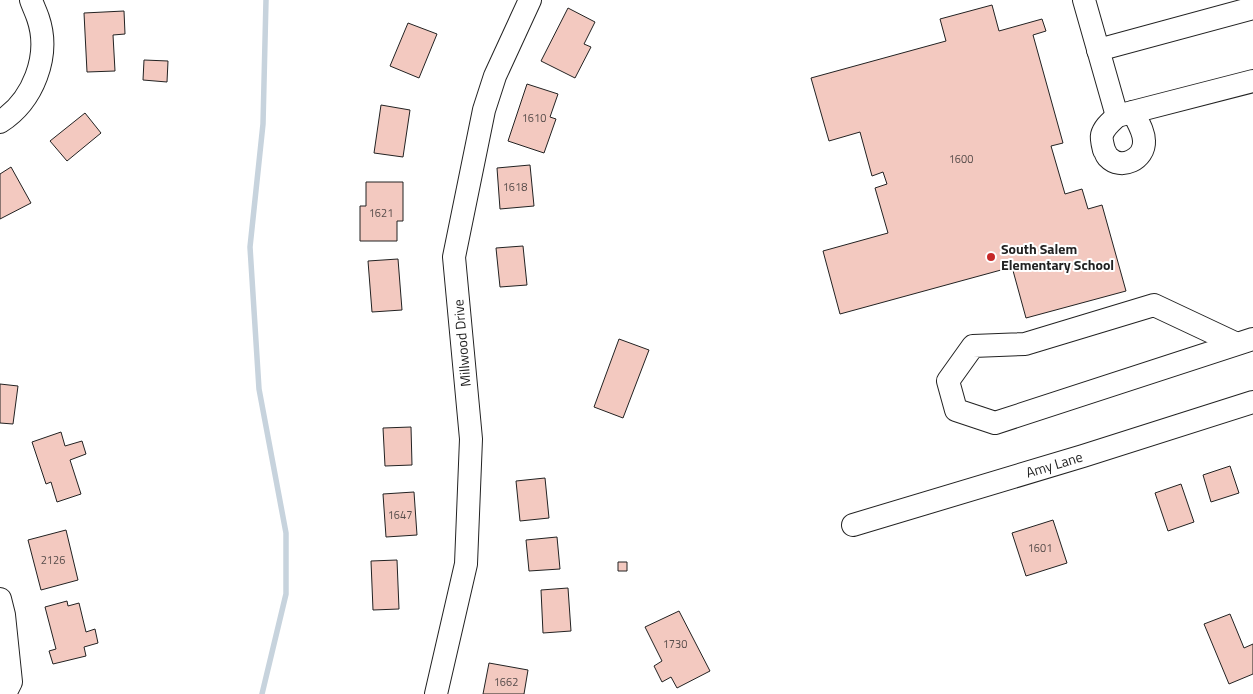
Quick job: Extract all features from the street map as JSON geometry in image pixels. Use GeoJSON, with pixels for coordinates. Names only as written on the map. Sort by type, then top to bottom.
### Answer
{"type":"FeatureCollection","features":[{"type":"Feature","properties":{"kind":"street"},"geometry":{"type":"LineString","coordinates":[[0,122],[17,108],[29,93],[36,79],[42,40],[39,19],[30,0]]}},
{"type":"Feature","properties":{"kind":"street","name":"Millwood Drive"},"geometry":{"type":"LineString","coordinates":[[436,694],[466,564],[471,439],[454,257],[484,110],[495,76],[530,0]]}},
{"type":"Feature","properties":{"kind":"street"},"geometry":{"type":"LineString","coordinates":[[1084,0],[1098,50],[1125,114],[1253,82]]}},
{"type":"Feature","properties":{"kind":"street"},"geometry":{"type":"LineString","coordinates":[[1098,50],[1253,8]]}},
{"type":"Feature","properties":{"kind":"street"},"geometry":{"type":"LineString","coordinates":[[1154,305],[1245,342],[995,423],[956,410],[948,381],[973,346],[1025,344],[1154,305]]}},
{"type":"Feature","properties":{"kind":"street","name":"Amy Lane"},"geometry":{"type":"LineString","coordinates":[[853,525],[1083,456],[1253,402]]}},
{"type":"Feature","properties":{"kind":"street"},"geometry":{"type":"LineString","coordinates":[[0,599],[4,615],[11,682],[5,694]]}},
{"type":"Feature","properties":{"kind":"building"},"geometry":{"type":"Polygon","coordinates":[[[992,5],[999,31],[1042,19],[1046,31],[1033,35],[1063,143],[1051,146],[1065,194],[1082,189],[1088,209],[1102,205],[1126,291],[1026,318],[1012,267],[840,314],[823,251],[888,233],[875,188],[887,184],[883,172],[872,176],[860,132],[829,141],[811,78],[946,41],[940,19],[992,5]]]}},
{"type":"Feature","properties":{"kind":"building"},"geometry":{"type":"Polygon","coordinates":[[[568,8],[595,22],[584,44],[591,47],[575,78],[541,61],[568,8]]]}},
{"type":"Feature","properties":{"kind":"building"},"geometry":{"type":"Polygon","coordinates":[[[124,11],[125,34],[113,35],[115,71],[87,72],[84,13],[124,11]]]}},
{"type":"Feature","properties":{"kind":"building"},"geometry":{"type":"Polygon","coordinates":[[[408,23],[437,34],[419,78],[390,66],[408,23]]]}},
{"type":"Feature","properties":{"kind":"building"},"geometry":{"type":"Polygon","coordinates":[[[144,60],[168,61],[167,82],[143,80],[144,60]]]}},
{"type":"Feature","properties":{"kind":"building"},"geometry":{"type":"Polygon","coordinates":[[[527,84],[558,94],[550,117],[556,119],[544,153],[508,141],[527,84]]]}},
{"type":"Feature","properties":{"kind":"building"},"geometry":{"type":"Polygon","coordinates":[[[381,105],[410,110],[403,157],[374,153],[381,105]]]}},
{"type":"Feature","properties":{"kind":"building"},"geometry":{"type":"Polygon","coordinates":[[[85,113],[101,133],[67,161],[50,141],[85,113]]]}},
{"type":"Feature","properties":{"kind":"building"},"geometry":{"type":"Polygon","coordinates":[[[530,165],[534,206],[500,209],[497,168],[530,165]]]}},
{"type":"Feature","properties":{"kind":"building"},"geometry":{"type":"Polygon","coordinates":[[[11,167],[31,203],[0,219],[0,174],[11,167]]]}},
{"type":"Feature","properties":{"kind":"building"},"geometry":{"type":"Polygon","coordinates":[[[366,182],[403,182],[403,221],[397,221],[397,241],[360,241],[360,206],[366,206],[366,182]]]}},
{"type":"Feature","properties":{"kind":"building"},"geometry":{"type":"Polygon","coordinates":[[[523,246],[527,285],[500,287],[496,248],[523,246]]]}},
{"type":"Feature","properties":{"kind":"building"},"geometry":{"type":"Polygon","coordinates":[[[398,259],[402,310],[372,312],[368,261],[398,259]]]}},
{"type":"Feature","properties":{"kind":"building"},"geometry":{"type":"Polygon","coordinates":[[[619,339],[649,350],[623,418],[594,407],[619,339]]]}},
{"type":"Feature","properties":{"kind":"building"},"geometry":{"type":"Polygon","coordinates":[[[0,384],[18,386],[13,424],[0,423],[0,384]]]}},
{"type":"Feature","properties":{"kind":"building"},"geometry":{"type":"Polygon","coordinates":[[[411,427],[412,465],[385,466],[383,428],[411,427]]]}},
{"type":"Feature","properties":{"kind":"building"},"geometry":{"type":"Polygon","coordinates":[[[61,432],[65,446],[82,441],[86,454],[70,460],[81,494],[57,502],[51,482],[46,484],[32,442],[61,432]]]}},
{"type":"Feature","properties":{"kind":"building"},"geometry":{"type":"Polygon","coordinates":[[[1230,466],[1239,493],[1211,502],[1203,475],[1230,466]]]}},
{"type":"Feature","properties":{"kind":"building"},"geometry":{"type":"Polygon","coordinates":[[[545,478],[549,518],[520,521],[516,481],[545,478]]]}},
{"type":"Feature","properties":{"kind":"building"},"geometry":{"type":"Polygon","coordinates":[[[1181,484],[1194,522],[1168,531],[1155,493],[1181,484]]]}},
{"type":"Feature","properties":{"kind":"building"},"geometry":{"type":"Polygon","coordinates":[[[414,492],[417,535],[386,537],[383,494],[414,492]]]}},
{"type":"Feature","properties":{"kind":"building"},"geometry":{"type":"Polygon","coordinates":[[[1053,520],[1067,563],[1026,576],[1012,533],[1053,520]]]}},
{"type":"Feature","properties":{"kind":"building"},"geometry":{"type":"Polygon","coordinates":[[[66,530],[78,580],[41,590],[28,540],[66,530]]]}},
{"type":"Feature","properties":{"kind":"building"},"geometry":{"type":"Polygon","coordinates":[[[557,537],[560,569],[529,571],[526,540],[557,537]]]}},
{"type":"Feature","properties":{"kind":"building"},"geometry":{"type":"Polygon","coordinates":[[[397,560],[399,609],[373,610],[371,561],[397,560]]]}},
{"type":"Feature","properties":{"kind":"building"},"geometry":{"type":"Polygon","coordinates":[[[618,562],[627,562],[627,571],[618,571],[618,562]]]}},
{"type":"Feature","properties":{"kind":"building"},"geometry":{"type":"Polygon","coordinates":[[[568,588],[571,631],[543,633],[541,590],[568,588]]]}},
{"type":"Feature","properties":{"kind":"building"},"geometry":{"type":"Polygon","coordinates":[[[67,601],[68,606],[79,603],[86,632],[95,629],[98,643],[84,647],[86,656],[53,664],[49,651],[56,649],[45,607],[67,601]]]}},
{"type":"Feature","properties":{"kind":"building"},"geometry":{"type":"Polygon","coordinates":[[[679,611],[710,671],[677,688],[671,677],[662,682],[654,666],[662,661],[645,627],[679,611]]]}},
{"type":"Feature","properties":{"kind":"building"},"geometry":{"type":"Polygon","coordinates":[[[1230,614],[1244,648],[1253,644],[1253,674],[1229,684],[1204,624],[1230,614]]]}},
{"type":"Feature","properties":{"kind":"building"},"geometry":{"type":"Polygon","coordinates":[[[489,663],[528,670],[524,694],[483,694],[489,663]]]}},
{"type":"Feature","properties":{"kind":"waterway"},"geometry":{"type":"LineString","coordinates":[[262,694],[286,594],[286,533],[259,389],[250,247],[263,124],[266,0]]}},
{"type":"Feature","properties":{"kind":"place","name":"South Salem Elementary School"},"geometry":{"type":"Point","coordinates":[991,257]}}]}
